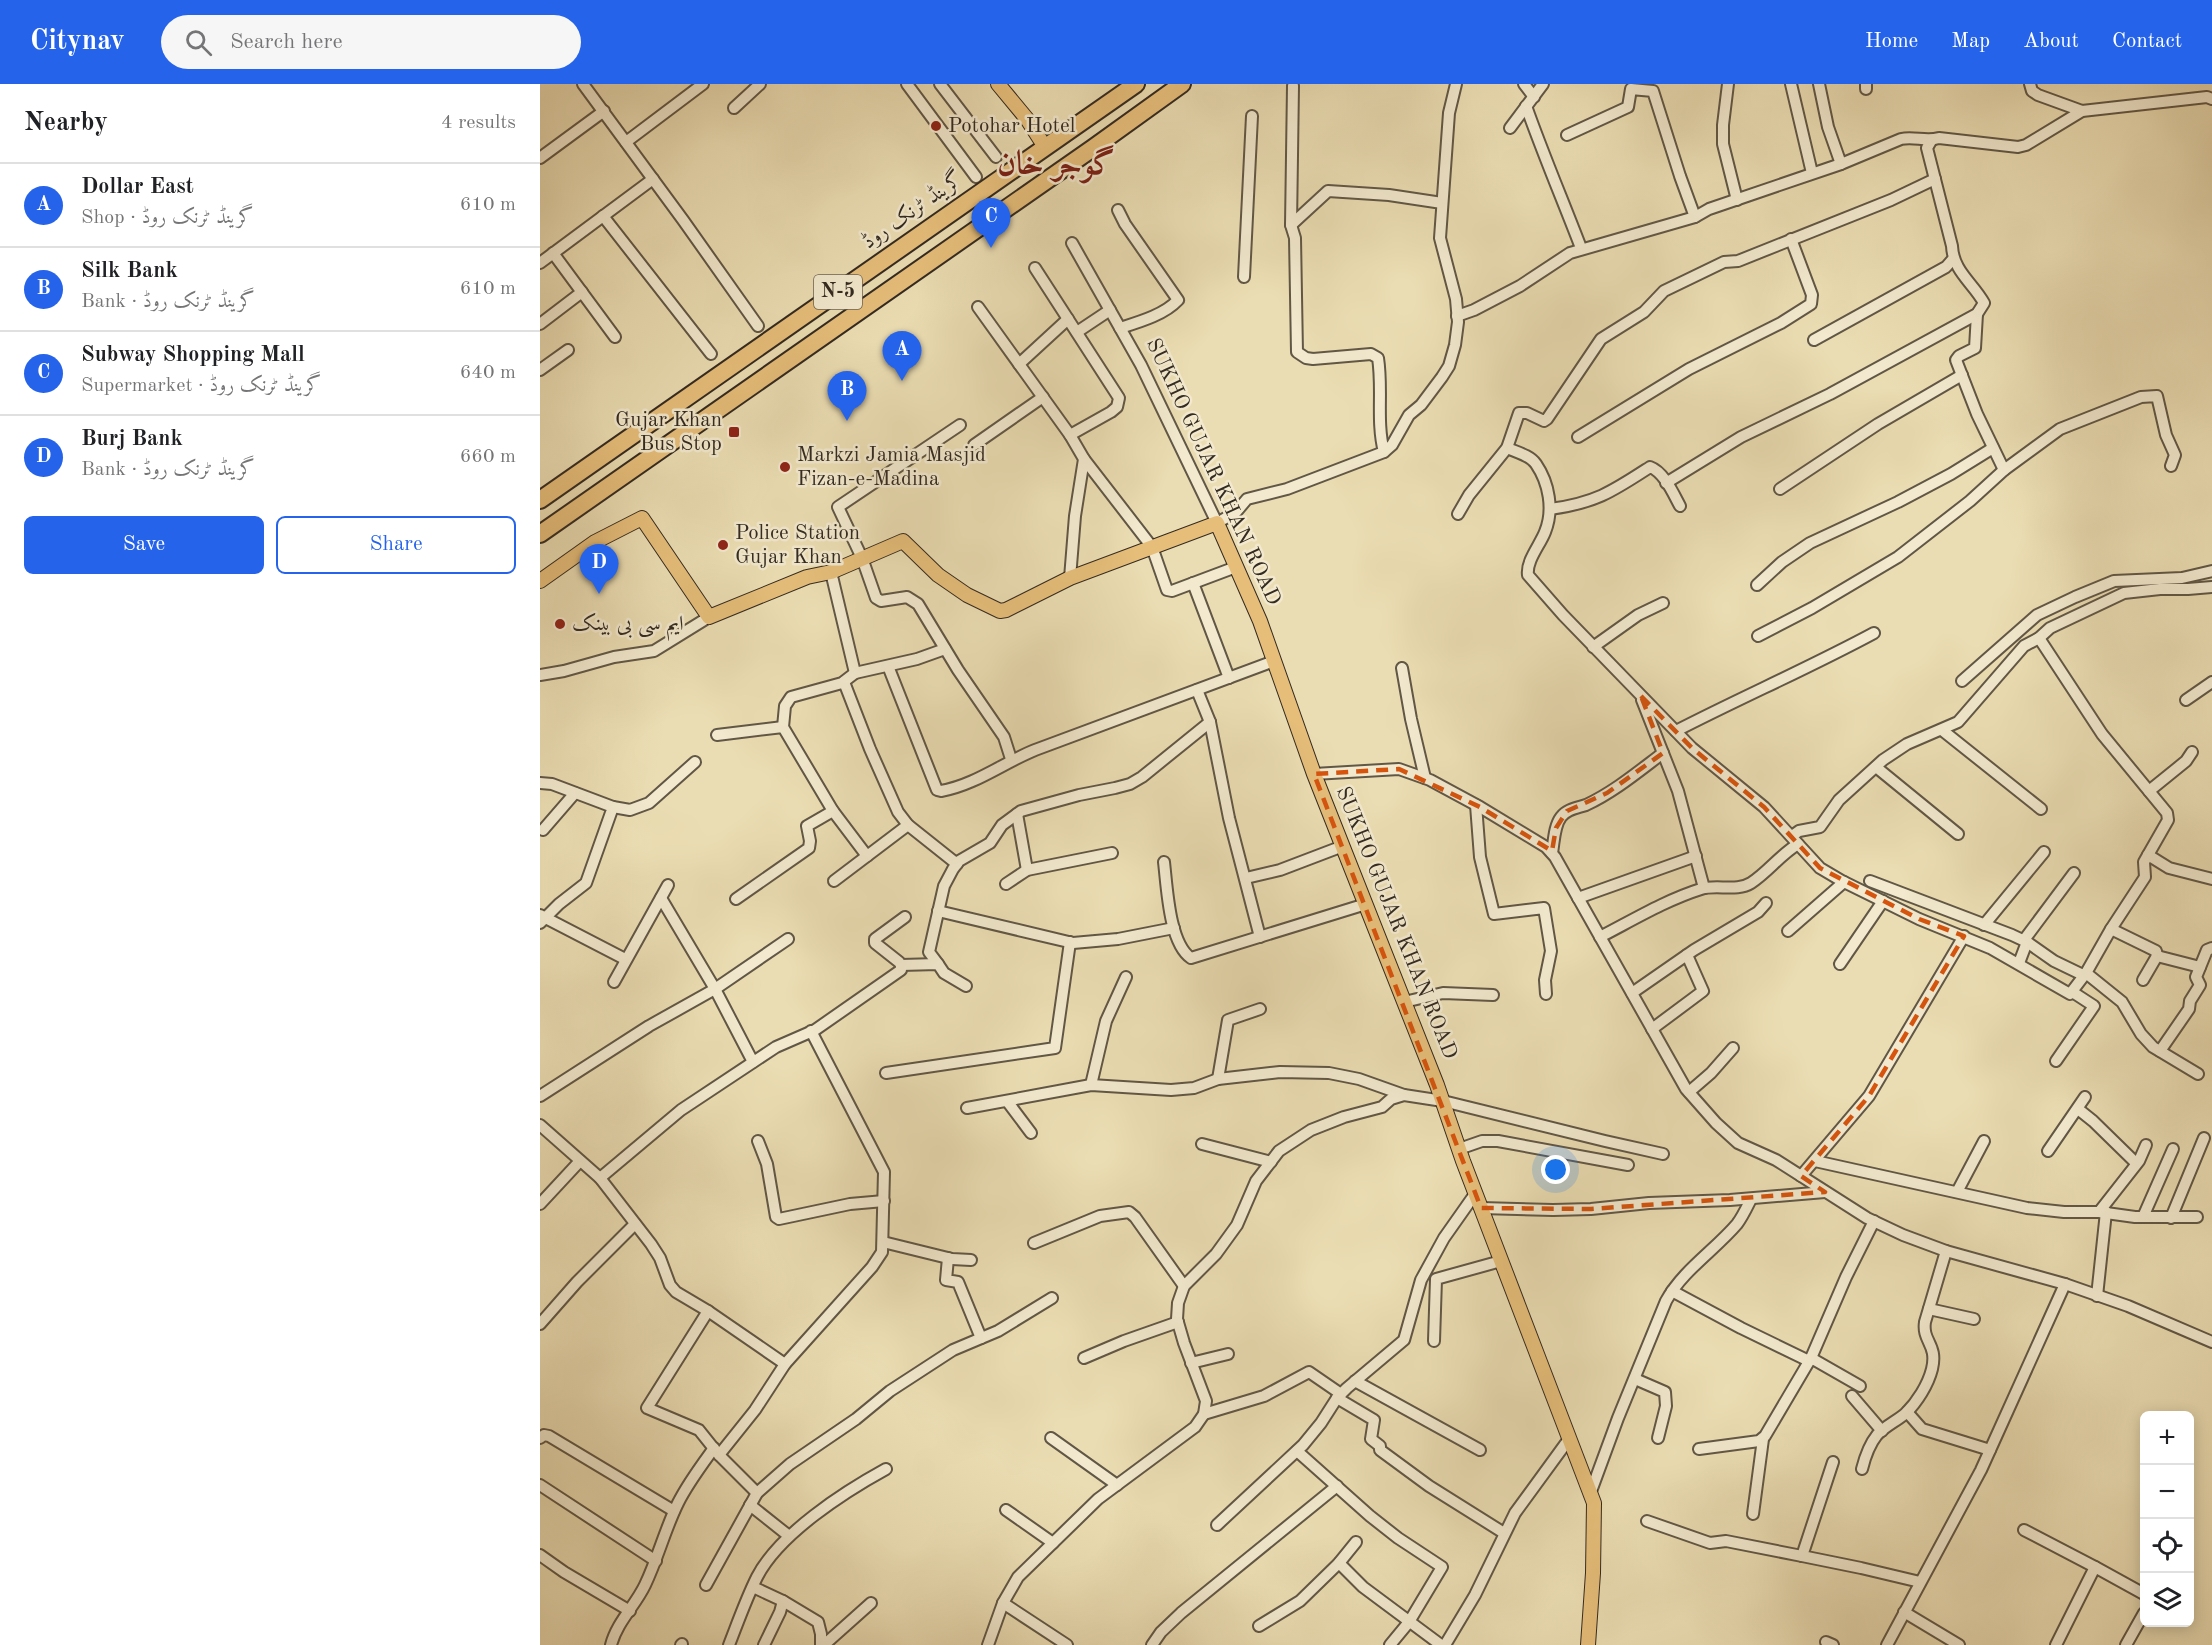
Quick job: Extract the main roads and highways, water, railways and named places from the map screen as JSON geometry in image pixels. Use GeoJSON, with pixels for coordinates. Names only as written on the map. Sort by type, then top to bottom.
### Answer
{"type":"FeatureCollection","features":[{"type":"Feature","properties":{"kind":"highway","name":"گرینڈ ٹرنک روڈ"},"geometry":{"type":"LineString","coordinates":[[540,500],[1136,84]]}},
{"type":"Feature","properties":{"kind":"highway","name":"N-5"},"geometry":{"type":"LineString","coordinates":[[540,534],[1182,84]]}},
{"type":"Feature","properties":{"kind":"main road"},"geometry":{"type":"LineString","coordinates":[[998,84],[1027,119],[1045,147]]}},
{"type":"Feature","properties":{"kind":"main road","name":"SUKHO GUJAR KHAN ROAD"},"geometry":{"type":"LineString","coordinates":[[540,581],[595,542],[642,518],[709,617],[807,577],[831,573],[903,540],[938,574],[967,595],[1000,611],[1070,578],[1217,523],[1260,621],[1314,774],[1443,1101],[1475,1194],[1594,1503],[1593,1573],[1588,1645]]}},
{"type":"Feature","properties":{"kind":"place","name":"Potohar Hotel"},"geometry":{"type":"Point","coordinates":[936,126]}},
{"type":"Feature","properties":{"kind":"place","name":"Subway Shopping Mall"},"geometry":{"type":"Point","coordinates":[991,248]}},
{"type":"Feature","properties":{"kind":"place","name":"Dollar East"},"geometry":{"type":"Point","coordinates":[902,381]}},
{"type":"Feature","properties":{"kind":"place","name":"Silk Bank"},"geometry":{"type":"Point","coordinates":[847,421]}},
{"type":"Feature","properties":{"kind":"place","name":"Gujar Khan Bus Stop"},"geometry":{"type":"Point","coordinates":[734,432]}},
{"type":"Feature","properties":{"kind":"place","name":"Markzi Jamia Masjid Fizan-e-Madina"},"geometry":{"type":"Point","coordinates":[785,467]}},
{"type":"Feature","properties":{"kind":"place","name":"Police Station Gujar Khan"},"geometry":{"type":"Point","coordinates":[723,545]}},
{"type":"Feature","properties":{"kind":"place","name":"Burj Bank"},"geometry":{"type":"Point","coordinates":[599,594]}},
{"type":"Feature","properties":{"kind":"place","name":"ایم سی بی بینک"},"geometry":{"type":"Point","coordinates":[560,624]}},
{"type":"Feature","properties":{"kind":"district","name":"گوجر خان"},"geometry":{"type":"Point","coordinates":[1056,165]}}]}
